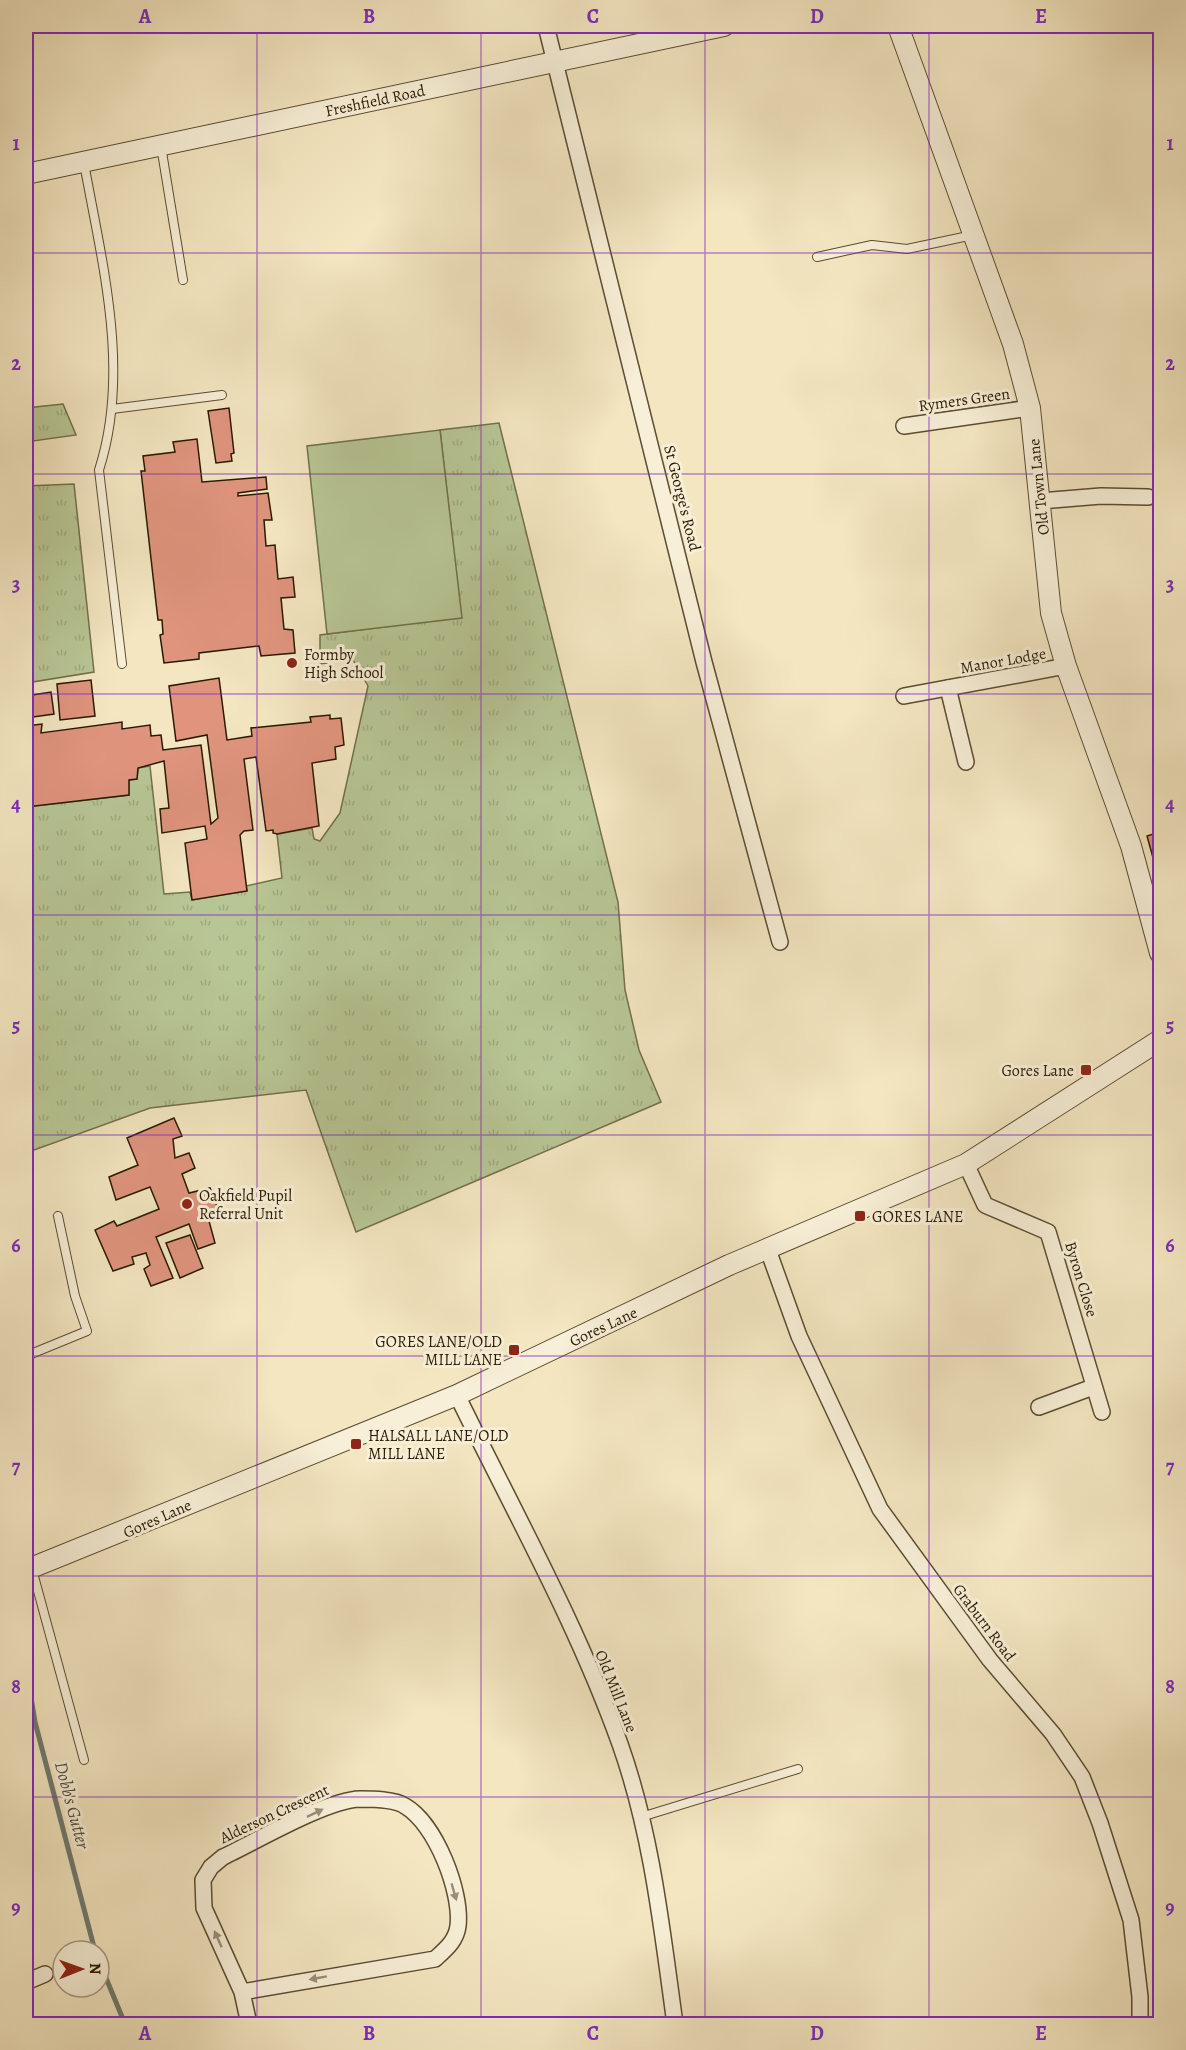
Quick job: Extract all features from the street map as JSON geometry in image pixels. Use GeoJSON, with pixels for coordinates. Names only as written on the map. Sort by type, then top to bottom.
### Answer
{"type":"FeatureCollection","features":[{"type":"Feature","properties":{"kind":"street","name":"St George's Road"},"geometry":{"type":"LineString","coordinates":[[546,26],[704,662],[780,942]]}},
{"type":"Feature","properties":{"kind":"street","name":"Freshfield Road"},"geometry":{"type":"LineString","coordinates":[[26,174],[724,26]]}},
{"type":"Feature","properties":{"kind":"street","name":"Old Town Lane"},"geometry":{"type":"LineString","coordinates":[[897,26],[1005,317],[1030,408],[1052,613],[1066,666],[1131,846],[1161,953]]}},
{"type":"Feature","properties":{"kind":"street","name":"Rymers Green"},"geometry":{"type":"LineString","coordinates":[[904,426],[1030,408]]}},
{"type":"Feature","properties":{"kind":"street"},"geometry":{"type":"LineString","coordinates":[[1040,501],[1101,496],[1148,497]]}},
{"type":"Feature","properties":{"kind":"street","name":"Manor Lodge"},"geometry":{"type":"LineString","coordinates":[[904,696],[1066,666]]}},
{"type":"Feature","properties":{"kind":"street","name":"Manor Lodge"},"geometry":{"type":"LineString","coordinates":[[948,688],[966,762]]}},
{"type":"Feature","properties":{"kind":"street","name":"Gores Lane"},"geometry":{"type":"LineString","coordinates":[[27,1569],[457,1395],[767,1247],[966,1164],[1161,1040]]}},
{"type":"Feature","properties":{"kind":"street","name":"Byron Close"},"geometry":{"type":"LineString","coordinates":[[966,1164],[985,1205],[1048,1232],[1068,1292],[1093,1387],[1102,1412]]}},
{"type":"Feature","properties":{"kind":"street","name":"Graburn Road"},"geometry":{"type":"LineString","coordinates":[[767,1247],[799,1335],[880,1509],[990,1660],[1053,1734],[1082,1777],[1100,1823],[1131,1920],[1140,1996],[1140,2025]]}},
{"type":"Feature","properties":{"kind":"street"},"geometry":{"type":"LineString","coordinates":[[1039,1407],[1093,1387]]}},
{"type":"Feature","properties":{"kind":"street","name":"Old Mill Lane"},"geometry":{"type":"LineString","coordinates":[[457,1395],[593,1676],[620,1745],[641,1817],[661,1921],[675,2025]]}},
{"type":"Feature","properties":{"kind":"street","name":"Alderson Crescent"},"geometry":{"type":"LineString","coordinates":[[242,1992],[435,1959],[451,1945],[458,1928],[458,1908],[440,1846],[423,1821],[404,1804],[360,1799],[337,1802],[223,1857],[210,1867],[203,1880],[204,1908],[242,1992],[249,2025]]}},
{"type":"Feature","properties":{"kind":"street"},"geometry":{"type":"LineString","coordinates":[[26,1982],[45,1974]]}},
{"type":"Feature","properties":{"kind":"lane"},"geometry":{"type":"LineString","coordinates":[[161,146],[183,280]]}},
{"type":"Feature","properties":{"kind":"lane"},"geometry":{"type":"LineString","coordinates":[[84,162],[105,278],[114,384],[107,446],[99,470],[122,664]]}},
{"type":"Feature","properties":{"kind":"lane"},"geometry":{"type":"LineString","coordinates":[[817,257],[872,245],[908,249],[974,235]]}},
{"type":"Feature","properties":{"kind":"lane"},"geometry":{"type":"LineString","coordinates":[[112,408],[222,395]]}},
{"type":"Feature","properties":{"kind":"lane"},"geometry":{"type":"LineString","coordinates":[[26,1356],[87,1331],[75,1296],[58,1216]]}},
{"type":"Feature","properties":{"kind":"lane"},"geometry":{"type":"LineString","coordinates":[[27,1569],[84,1760]]}},
{"type":"Feature","properties":{"kind":"lane"},"geometry":{"type":"LineString","coordinates":[[641,1817],[798,1769]]}},
{"type":"Feature","properties":{"kind":"green space"},"geometry":{"type":"Polygon","coordinates":[[[63,404],[76,435],[26,442],[26,408],[63,404]]]}},
{"type":"Feature","properties":{"kind":"green space"},"geometry":{"type":"Polygon","coordinates":[[[499,423],[618,902],[625,990],[639,1050],[661,1102],[356,1232],[306,1090],[150,1108],[26,1153],[26,807],[129,795],[129,780],[137,779],[138,768],[150,766],[164,894],[190,892],[192,900],[247,891],[246,886],[282,878],[277,834],[312,828],[314,839],[320,841],[340,813],[368,686],[353,660],[320,664],[320,635],[461,617],[440,430],[499,423]]]}},
{"type":"Feature","properties":{"kind":"green space"},"geometry":{"type":"Polygon","coordinates":[[[440,430],[462,618],[327,634],[307,446],[440,430]]]}},
{"type":"Feature","properties":{"kind":"green space"},"geometry":{"type":"Polygon","coordinates":[[[74,484],[94,672],[26,683],[26,486],[74,484]]]}},
{"type":"Feature","properties":{"kind":"building"},"geometry":{"type":"Polygon","coordinates":[[[229,408],[234,453],[231,454],[232,461],[216,463],[208,411],[229,408]]]}},
{"type":"Feature","properties":{"kind":"building"},"geometry":{"type":"Polygon","coordinates":[[[197,439],[202,482],[266,477],[267,489],[238,493],[238,496],[268,493],[272,520],[264,520],[266,546],[275,545],[278,579],[293,577],[295,597],[281,598],[284,629],[293,630],[295,653],[261,656],[259,646],[199,653],[199,659],[164,663],[160,635],[163,634],[162,620],[158,620],[141,471],[145,471],[143,456],[175,452],[173,442],[197,439]]]}},
{"type":"Feature","properties":{"kind":"building"},"geometry":{"type":"Polygon","coordinates":[[[219,678],[227,740],[252,736],[251,728],[311,722],[310,717],[330,715],[330,719],[341,718],[344,745],[335,747],[336,759],[312,763],[319,826],[277,834],[273,833],[273,830],[266,831],[256,757],[244,759],[253,830],[244,831],[240,835],[247,891],[192,900],[185,843],[207,839],[205,826],[162,833],[160,809],[169,808],[164,761],[138,768],[137,779],[129,780],[129,795],[26,807],[26,726],[42,724],[41,733],[122,722],[122,729],[150,725],[151,736],[161,735],[163,750],[201,745],[211,824],[218,818],[207,735],[176,741],[169,686],[219,678]]]}},
{"type":"Feature","properties":{"kind":"building"},"geometry":{"type":"Polygon","coordinates":[[[91,680],[95,716],[60,720],[57,684],[91,680]]]}},
{"type":"Feature","properties":{"kind":"building"},"geometry":{"type":"Polygon","coordinates":[[[51,692],[54,714],[26,718],[26,696],[51,692]]]}},
{"type":"Feature","properties":{"kind":"building"},"geometry":{"type":"Polygon","coordinates":[[[1160,832],[1160,883],[1147,836],[1160,832]]]}},
{"type":"Feature","properties":{"kind":"building","name":"Oakfield Pupil Referral Unit"},"geometry":{"type":"Polygon","coordinates":[[[174,1118],[182,1136],[173,1139],[175,1158],[189,1153],[195,1168],[182,1174],[189,1193],[210,1188],[220,1214],[209,1221],[215,1243],[198,1249],[189,1224],[156,1237],[173,1278],[151,1286],[144,1269],[150,1265],[146,1253],[132,1257],[134,1264],[113,1271],[95,1230],[114,1221],[117,1226],[159,1209],[150,1187],[116,1200],[109,1177],[138,1165],[127,1138],[174,1118]]]}},
{"type":"Feature","properties":{"kind":"building"},"geometry":{"type":"Polygon","coordinates":[[[190,1235],[203,1268],[180,1278],[166,1243],[190,1235]]]}},
{"type":"Feature","properties":{"kind":"waterway","name":"Dobb's Gutter"},"geometry":{"type":"LineString","coordinates":[[26,1666],[35,1722],[92,1939]]}},
{"type":"Feature","properties":{"kind":"waterway","name":"Dobb's Gutter"},"geometry":{"type":"LineString","coordinates":[[111,1990],[125,2024]]}},
{"type":"Feature","properties":{"kind":"place","name":"Formby High School"},"geometry":{"type":"Point","coordinates":[292,663]}},
{"type":"Feature","properties":{"kind":"place","name":"Gores Lane"},"geometry":{"type":"Point","coordinates":[1086,1070]}},
{"type":"Feature","properties":{"kind":"place","name":"Oakfield Pupil Referral Unit"},"geometry":{"type":"Point","coordinates":[187,1204]}},
{"type":"Feature","properties":{"kind":"place","name":"GORES LANE"},"geometry":{"type":"Point","coordinates":[860,1216]}},
{"type":"Feature","properties":{"kind":"place","name":"GORES LANE/OLD MILL LANE"},"geometry":{"type":"Point","coordinates":[514,1350]}},
{"type":"Feature","properties":{"kind":"place","name":"HALSALL LANE/OLD MILL LANE"},"geometry":{"type":"Point","coordinates":[356,1444]}}]}
